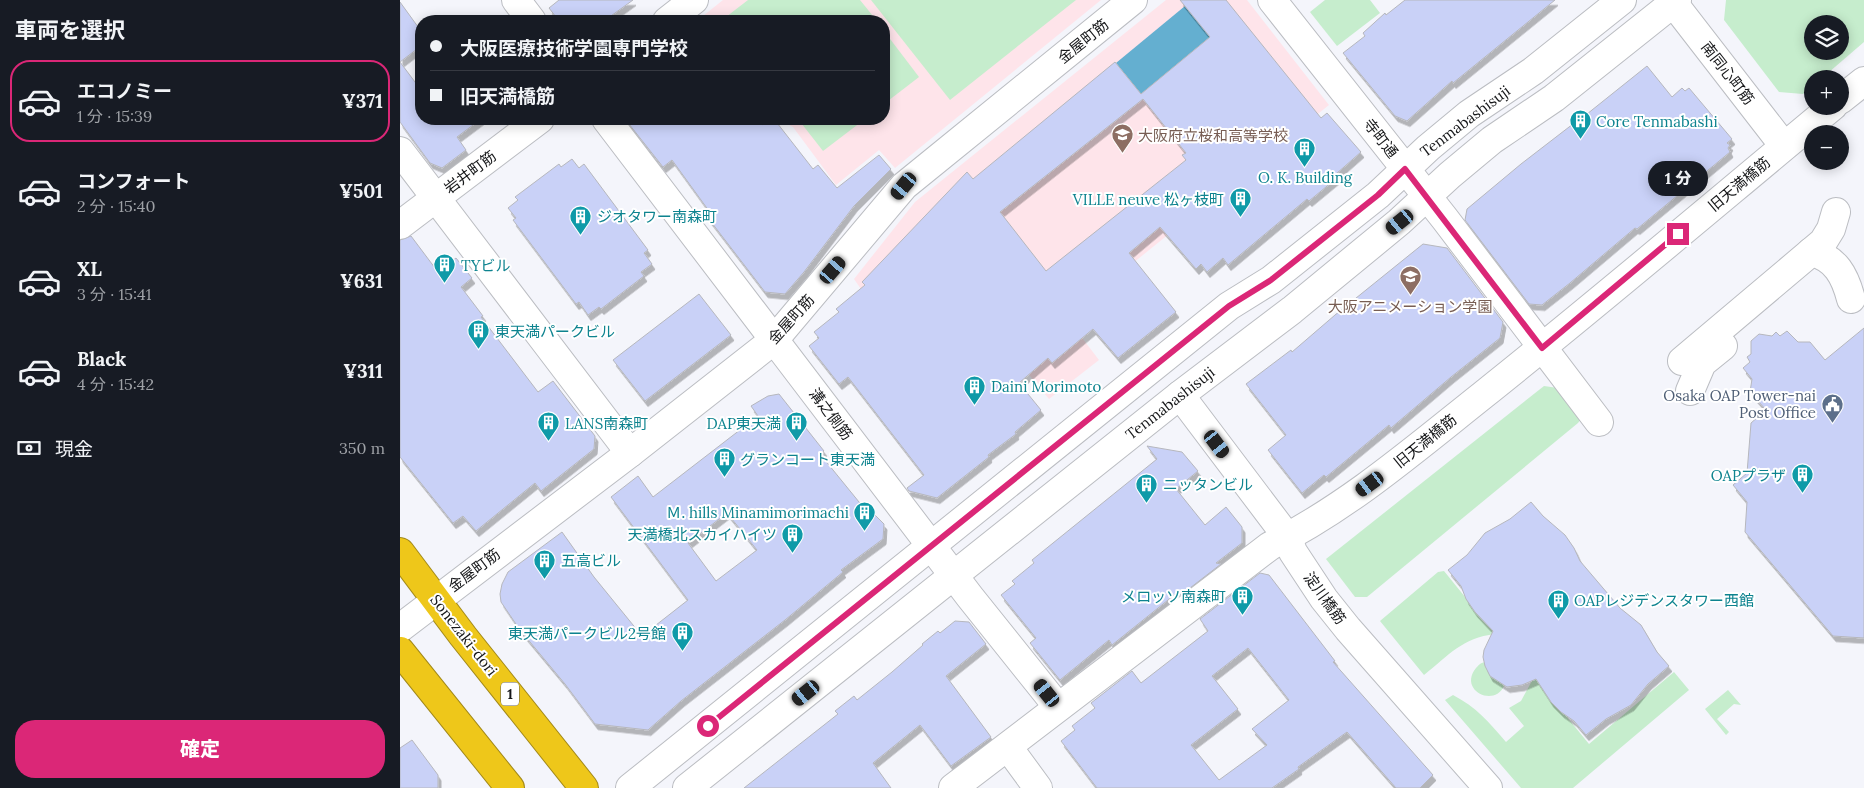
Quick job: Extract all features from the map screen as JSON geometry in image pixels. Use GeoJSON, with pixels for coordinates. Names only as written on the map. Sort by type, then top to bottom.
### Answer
{"type":"FeatureCollection","features":[{"type":"Feature","properties":{"kind":"highway","name":"Sonezaki-dori"},"geometry":{"type":"LineString","coordinates":[[400,552],[584,788]]}},
{"type":"Feature","properties":{"kind":"highway"},"geometry":{"type":"LineString","coordinates":[[400,651],[510,788]]}},
{"type":"Feature","properties":{"kind":"street"},"geometry":{"type":"LineString","coordinates":[[516,0],[527,15]]}},
{"type":"Feature","properties":{"kind":"street"},"geometry":{"type":"LineString","coordinates":[[675,15],[694,0]]}},
{"type":"Feature","properties":{"kind":"street","name":"金屋町筋"},"geometry":{"type":"LineString","coordinates":[[400,628],[630,453],[774,340],[904,186],[1133,0]]}},
{"type":"Feature","properties":{"kind":"street","name":"寺町通"},"geometry":{"type":"LineString","coordinates":[[1272,0],[1427,197],[1599,422]]}},
{"type":"Feature","properties":{"kind":"street","name":"Tenmabashisuji"},"geometry":{"type":"LineString","coordinates":[[630,788],[1229,306],[1271,280],[1378,195],[1428,148],[1469,114],[1534,71],[1622,0]]}},
{"type":"Feature","properties":{"kind":"street","name":"Tenmabashisuji"},"geometry":{"type":"LineString","coordinates":[[687,788],[1180,395],[1292,310],[1400,222],[1492,140],[1554,98],[1674,1]]}},
{"type":"Feature","properties":{"kind":"street","name":"南同心町筋"},"geometry":{"type":"LineString","coordinates":[[1674,1],[1784,146]]}},
{"type":"Feature","properties":{"kind":"street"},"geometry":{"type":"LineString","coordinates":[[1849,92],[1864,80]]}},
{"type":"Feature","properties":{"kind":"street","name":"旧天満橋筋"},"geometry":{"type":"LineString","coordinates":[[953,788],[1270,546],[1288,538],[1355,495],[1386,472],[1542,348],[1822,115]]}},
{"type":"Feature","properties":{"kind":"street","name":"岩井町筋"},"geometry":{"type":"LineString","coordinates":[[400,225],[532,125]]}},
{"type":"Feature","properties":{"kind":"street","name":"溝之側筋"},"geometry":{"type":"LineString","coordinates":[[611,125],[931,546],[1058,707]]}},
{"type":"Feature","properties":{"kind":"street"},"geometry":{"type":"LineString","coordinates":[[400,151],[630,453]]}},
{"type":"Feature","properties":{"kind":"street"},"geometry":{"type":"LineString","coordinates":[[1682,361],[1811,252],[1828,235],[1836,212]]}},
{"type":"Feature","properties":{"kind":"street"},"geometry":{"type":"LineString","coordinates":[[1811,252],[1828,258],[1838,266],[1847,281],[1851,299]]}},
{"type":"Feature","properties":{"kind":"street"},"geometry":{"type":"LineString","coordinates":[[1690,391],[1702,363],[1803,280]]}},
{"type":"Feature","properties":{"kind":"street","name":"淀川橋筋"},"geometry":{"type":"LineString","coordinates":[[1180,395],[1288,538],[1293,552],[1324,598],[1348,629],[1488,788]]}},
{"type":"Feature","properties":{"kind":"street"},"geometry":{"type":"LineString","coordinates":[[1008,747],[1038,788]]}},
{"type":"Feature","properties":{"kind":"shaded area"},"geometry":{"type":"Polygon","coordinates":[[[723,0],[1101,0],[895,168],[879,150],[836,185],[793,127],[789,125],[890,125],[890,15],[704,15],[723,0]]]}},
{"type":"Feature","properties":{"kind":"shaded area","name":"大阪府立桜和高等学校"},"geometry":{"type":"Polygon","coordinates":[[[1166,0],[1247,0],[1329,105],[1066,317],[1099,360],[1049,399],[987,324],[922,377],[854,279],[915,202],[1166,0]]]}},
{"type":"Feature","properties":{"kind":"green space"},"geometry":{"type":"Polygon","coordinates":[[[748,0],[860,0],[872,15],[728,15],[748,0]]]}},
{"type":"Feature","properties":{"kind":"green space"},"geometry":{"type":"Polygon","coordinates":[[[871,0],[1076,0],[950,100],[890,24],[890,15],[883,15],[871,0]]]}},
{"type":"Feature","properties":{"kind":"green space"},"geometry":{"type":"Polygon","coordinates":[[[1325,0],[1370,0],[1380,13],[1337,46],[1310,12],[1325,0]]]}},
{"type":"Feature","properties":{"kind":"green space"},"geometry":{"type":"Polygon","coordinates":[[[1726,0],[1864,0],[1864,42],[1849,55],[1849,15],[1804,15],[1804,60],[1843,60],[1831,70],[1804,70],[1803,94],[1779,92],[1724,20],[1726,0]]]}},
{"type":"Feature","properties":{"kind":"green space"},"geometry":{"type":"Polygon","coordinates":[[[890,39],[919,77],[890,99],[890,39]]]}},
{"type":"Feature","properties":{"kind":"green space"},"geometry":{"type":"Polygon","coordinates":[[[803,125],[857,125],[823,151],[803,125]]]}},
{"type":"Feature","properties":{"kind":"green space"},"geometry":{"type":"Polygon","coordinates":[[[1544,386],[1558,388],[1581,419],[1578,423],[1367,597],[1355,597],[1326,559],[1544,386]]]}},
{"type":"Feature","properties":{"kind":"green space"},"geometry":{"type":"Polygon","coordinates":[[[1444,571],[1495,634],[1474,639],[1456,648],[1424,675],[1380,621],[1438,572],[1444,571]]]}},
{"type":"Feature","properties":{"kind":"green space"},"geometry":{"type":"Polygon","coordinates":[[[1485,662],[1504,686],[1493,696],[1480,694],[1471,683],[1476,668],[1485,662]]]}},
{"type":"Feature","properties":{"kind":"green space"},"geometry":{"type":"Polygon","coordinates":[[[1674,672],[1689,690],[1573,788],[1521,788],[1445,700],[1453,695],[1469,705],[1506,742],[1524,726],[1509,708],[1521,701],[1534,677],[1589,744],[1674,672]]]}},
{"type":"Feature","properties":{"kind":"green space"},"geometry":{"type":"Polygon","coordinates":[[[1728,690],[1741,705],[1734,704],[1717,719],[1729,732],[1726,735],[1705,709],[1728,690]]]}},
{"type":"Feature","properties":{"kind":"water"},"geometry":{"type":"Polygon","coordinates":[[[1185,6],[1210,37],[1141,94],[1116,63],[1185,6]]]}},
{"type":"Feature","properties":{"kind":"building"},"geometry":{"type":"Polygon","coordinates":[[[559,0],[633,0],[612,15],[554,15],[549,8],[559,0]]]}},
{"type":"Feature","properties":{"kind":"building","name":"大阪府立桜和高等学校"},"geometry":{"type":"Polygon","coordinates":[[[1180,0],[1226,0],[1321,118],[1327,113],[1361,152],[1336,174],[1338,177],[1309,201],[1307,199],[1228,265],[1223,258],[1207,272],[1201,264],[1196,269],[1160,227],[1129,253],[1176,312],[1118,358],[1093,329],[1052,363],[1048,358],[1019,383],[1041,410],[1015,432],[1016,434],[937,498],[909,491],[907,488],[924,475],[848,377],[839,384],[809,346],[819,338],[814,332],[839,312],[836,309],[865,285],[862,282],[967,172],[973,179],[1115,62],[1141,94],[1210,37],[1180,0]],[[1143,99],[1000,212],[1046,271],[1186,160],[1182,155],[1186,153],[1143,99]]]}},
{"type":"Feature","properties":{"kind":"building"},"geometry":{"type":"Polygon","coordinates":[[[1405,0],[1555,0],[1453,83],[1452,81],[1407,121],[1395,116],[1343,53],[1365,36],[1363,33],[1385,13],[1386,15],[1405,0]]]}},
{"type":"Feature","properties":{"kind":"building"},"geometry":{"type":"Polygon","coordinates":[[[400,2],[415,23],[415,51],[400,62],[400,2]]]}},
{"type":"Feature","properties":{"kind":"building"},"geometry":{"type":"Polygon","coordinates":[[[400,62],[415,82],[415,125],[473,125],[457,137],[466,150],[442,168],[430,163],[400,122],[400,62]]]}},
{"type":"Feature","properties":{"kind":"building"},"geometry":{"type":"Polygon","coordinates":[[[1647,66],[1672,97],[1682,88],[1685,91],[1689,88],[1732,139],[1727,143],[1730,145],[1728,148],[1730,152],[1542,305],[1529,304],[1465,220],[1467,209],[1521,164],[1647,66]]]}},
{"type":"Feature","properties":{"kind":"building"},"geometry":{"type":"Polygon","coordinates":[[[630,125],[779,125],[813,169],[818,165],[837,188],[879,155],[891,169],[854,206],[785,294],[765,292],[705,214],[709,211],[672,160],[663,167],[630,125]]]}},
{"type":"Feature","properties":{"kind":"building","name":"ジオタワー南森町"},"geometry":{"type":"Polygon","coordinates":[[[572,159],[579,168],[584,164],[648,250],[644,253],[652,264],[641,272],[644,276],[601,309],[599,307],[588,315],[579,302],[576,304],[513,220],[516,218],[508,208],[518,200],[515,197],[559,164],[561,167],[572,159]]]}},
{"type":"Feature","properties":{"kind":"building"},"geometry":{"type":"Polygon","coordinates":[[[411,236],[438,272],[456,258],[472,278],[461,287],[483,316],[481,317],[538,392],[553,381],[595,436],[594,449],[541,491],[535,483],[476,531],[463,516],[453,523],[400,457],[400,240],[411,236]]]}},
{"type":"Feature","properties":{"kind":"building"},"geometry":{"type":"Polygon","coordinates":[[[1423,244],[1447,248],[1503,322],[1500,338],[1391,428],[1389,425],[1326,477],[1324,475],[1302,493],[1268,450],[1286,435],[1246,384],[1291,350],[1292,352],[1423,244]]]}},
{"type":"Feature","properties":{"kind":"building"},"geometry":{"type":"Polygon","coordinates":[[[699,294],[731,335],[645,401],[613,360],[699,294]]]}},
{"type":"Feature","properties":{"kind":"building","name":"OAPプラザ"},"geometry":{"type":"Polygon","coordinates":[[[1864,328],[1864,638],[1833,636],[1745,532],[1747,502],[1733,485],[1747,473],[1751,423],[1766,410],[1750,392],[1752,379],[1743,368],[1750,362],[1747,357],[1751,354],[1751,341],[1759,334],[1772,336],[1776,332],[1780,336],[1787,331],[1798,342],[1810,342],[1825,360],[1864,328]]]}},
{"type":"Feature","properties":{"kind":"building"},"geometry":{"type":"Polygon","coordinates":[[[779,394],[824,451],[820,454],[868,513],[871,511],[884,524],[883,539],[841,570],[843,572],[681,701],[648,730],[595,724],[520,630],[501,602],[502,584],[508,572],[562,532],[594,577],[642,636],[688,600],[611,497],[638,476],[653,497],[758,416],[751,406],[768,396],[779,394]],[[727,513],[688,543],[716,581],[757,550],[727,513]]]}},
{"type":"Feature","properties":{"kind":"building"},"geometry":{"type":"Polygon","coordinates":[[[1147,446],[1182,452],[1198,471],[1176,489],[1205,525],[1226,507],[1242,527],[1242,543],[1216,563],[1221,564],[1181,595],[1178,592],[1112,645],[1109,640],[1060,680],[1030,643],[1036,638],[1001,595],[1015,584],[1012,581],[1034,563],[1032,560],[1157,459],[1147,446]]]}},
{"type":"Feature","properties":{"kind":"building","name":"OAPレジデンスタワー西館"},"geometry":{"type":"Polygon","coordinates":[[[1531,502],[1543,516],[1565,535],[1580,561],[1620,608],[1641,625],[1657,652],[1669,666],[1648,684],[1631,705],[1606,719],[1586,735],[1574,721],[1551,702],[1536,679],[1522,685],[1507,687],[1490,676],[1483,657],[1484,650],[1493,631],[1475,612],[1466,599],[1461,586],[1448,570],[1467,555],[1485,533],[1510,519],[1531,502]]]}},
{"type":"Feature","properties":{"kind":"building"},"geometry":{"type":"Polygon","coordinates":[[[1260,573],[1269,575],[1335,661],[1333,662],[1433,775],[1420,788],[1396,788],[1347,732],[1272,788],[1097,788],[1061,741],[1075,730],[1072,726],[1095,708],[1091,703],[1132,671],[1141,683],[1208,631],[1200,619],[1260,573]],[[1248,648],[1212,676],[1238,709],[1191,745],[1219,780],[1267,745],[1252,729],[1289,700],[1248,648]]]}},
{"type":"Feature","properties":{"kind":"building"},"geometry":{"type":"Polygon","coordinates":[[[955,621],[969,622],[986,644],[946,676],[991,737],[951,766],[920,725],[873,763],[891,788],[744,788],[838,714],[835,711],[854,696],[857,700],[938,631],[940,633],[955,621]]]}},
{"type":"Feature","properties":{"kind":"building"},"geometry":{"type":"Polygon","coordinates":[[[412,740],[438,775],[438,788],[400,788],[400,748],[412,740]]]}},
{"type":"Feature","properties":{"kind":"place","name":"Core Tenmabashi"},"geometry":{"type":"Point","coordinates":[1580,140]}},
{"type":"Feature","properties":{"kind":"place","name":"大阪府立桜和高等学校"},"geometry":{"type":"Point","coordinates":[1122,154]}},
{"type":"Feature","properties":{"kind":"place","name":"O. K. Building"},"geometry":{"type":"Point","coordinates":[1305,167]}},
{"type":"Feature","properties":{"kind":"place","name":"VILLE neuve 松ヶ枝町"},"geometry":{"type":"Point","coordinates":[1240,218]}},
{"type":"Feature","properties":{"kind":"place","name":"ジオタワー南森町"},"geometry":{"type":"Point","coordinates":[581,235]}},
{"type":"Feature","properties":{"kind":"place","name":"TYビル"},"geometry":{"type":"Point","coordinates":[445,284]}},
{"type":"Feature","properties":{"kind":"place","name":"大阪アニメーション学園"},"geometry":{"type":"Point","coordinates":[1410,296]}},
{"type":"Feature","properties":{"kind":"place","name":"東天満パークビル"},"geometry":{"type":"Point","coordinates":[479,350]}},
{"type":"Feature","properties":{"kind":"place","name":"Daini Morimoto"},"geometry":{"type":"Point","coordinates":[975,405]}},
{"type":"Feature","properties":{"kind":"place","name":"Osaka OAP Tower-nai Post Office"},"geometry":{"type":"Point","coordinates":[1832,423]}},
{"type":"Feature","properties":{"kind":"place","name":"LANS南森町"},"geometry":{"type":"Point","coordinates":[549,442]}},
{"type":"Feature","properties":{"kind":"place","name":"DAP東天満"},"geometry":{"type":"Point","coordinates":[797,442]}},
{"type":"Feature","properties":{"kind":"place","name":"グランコート東天満"},"geometry":{"type":"Point","coordinates":[724,478]}},
{"type":"Feature","properties":{"kind":"place","name":"OAPプラザ"},"geometry":{"type":"Point","coordinates":[1802,494]}},
{"type":"Feature","properties":{"kind":"place","name":"ニッタンビル"},"geometry":{"type":"Point","coordinates":[1147,503]}},
{"type":"Feature","properties":{"kind":"place","name":"Ｍ. hills Minamimorimachi"},"geometry":{"type":"Point","coordinates":[865,531]}},
{"type":"Feature","properties":{"kind":"place","name":"天満橋北スカイハイツ"},"geometry":{"type":"Point","coordinates":[793,553]}},
{"type":"Feature","properties":{"kind":"place","name":"五高ビル"},"geometry":{"type":"Point","coordinates":[545,579]}},
{"type":"Feature","properties":{"kind":"place","name":"メロッソ南森町"},"geometry":{"type":"Point","coordinates":[1242,615]}},
{"type":"Feature","properties":{"kind":"place","name":"OAPレジデンスタワー西館"},"geometry":{"type":"Point","coordinates":[1558,619]}},
{"type":"Feature","properties":{"kind":"place","name":"東天満パークビル2号館"},"geometry":{"type":"Point","coordinates":[682,652]}},
{"type":"Feature","properties":{"kind":"route"},"geometry":{"type":"LineString","coordinates":[[708,726],[1229,306],[1271,280],[1360,210],[1405,169],[1542,348],[1678,234]]}}]}
